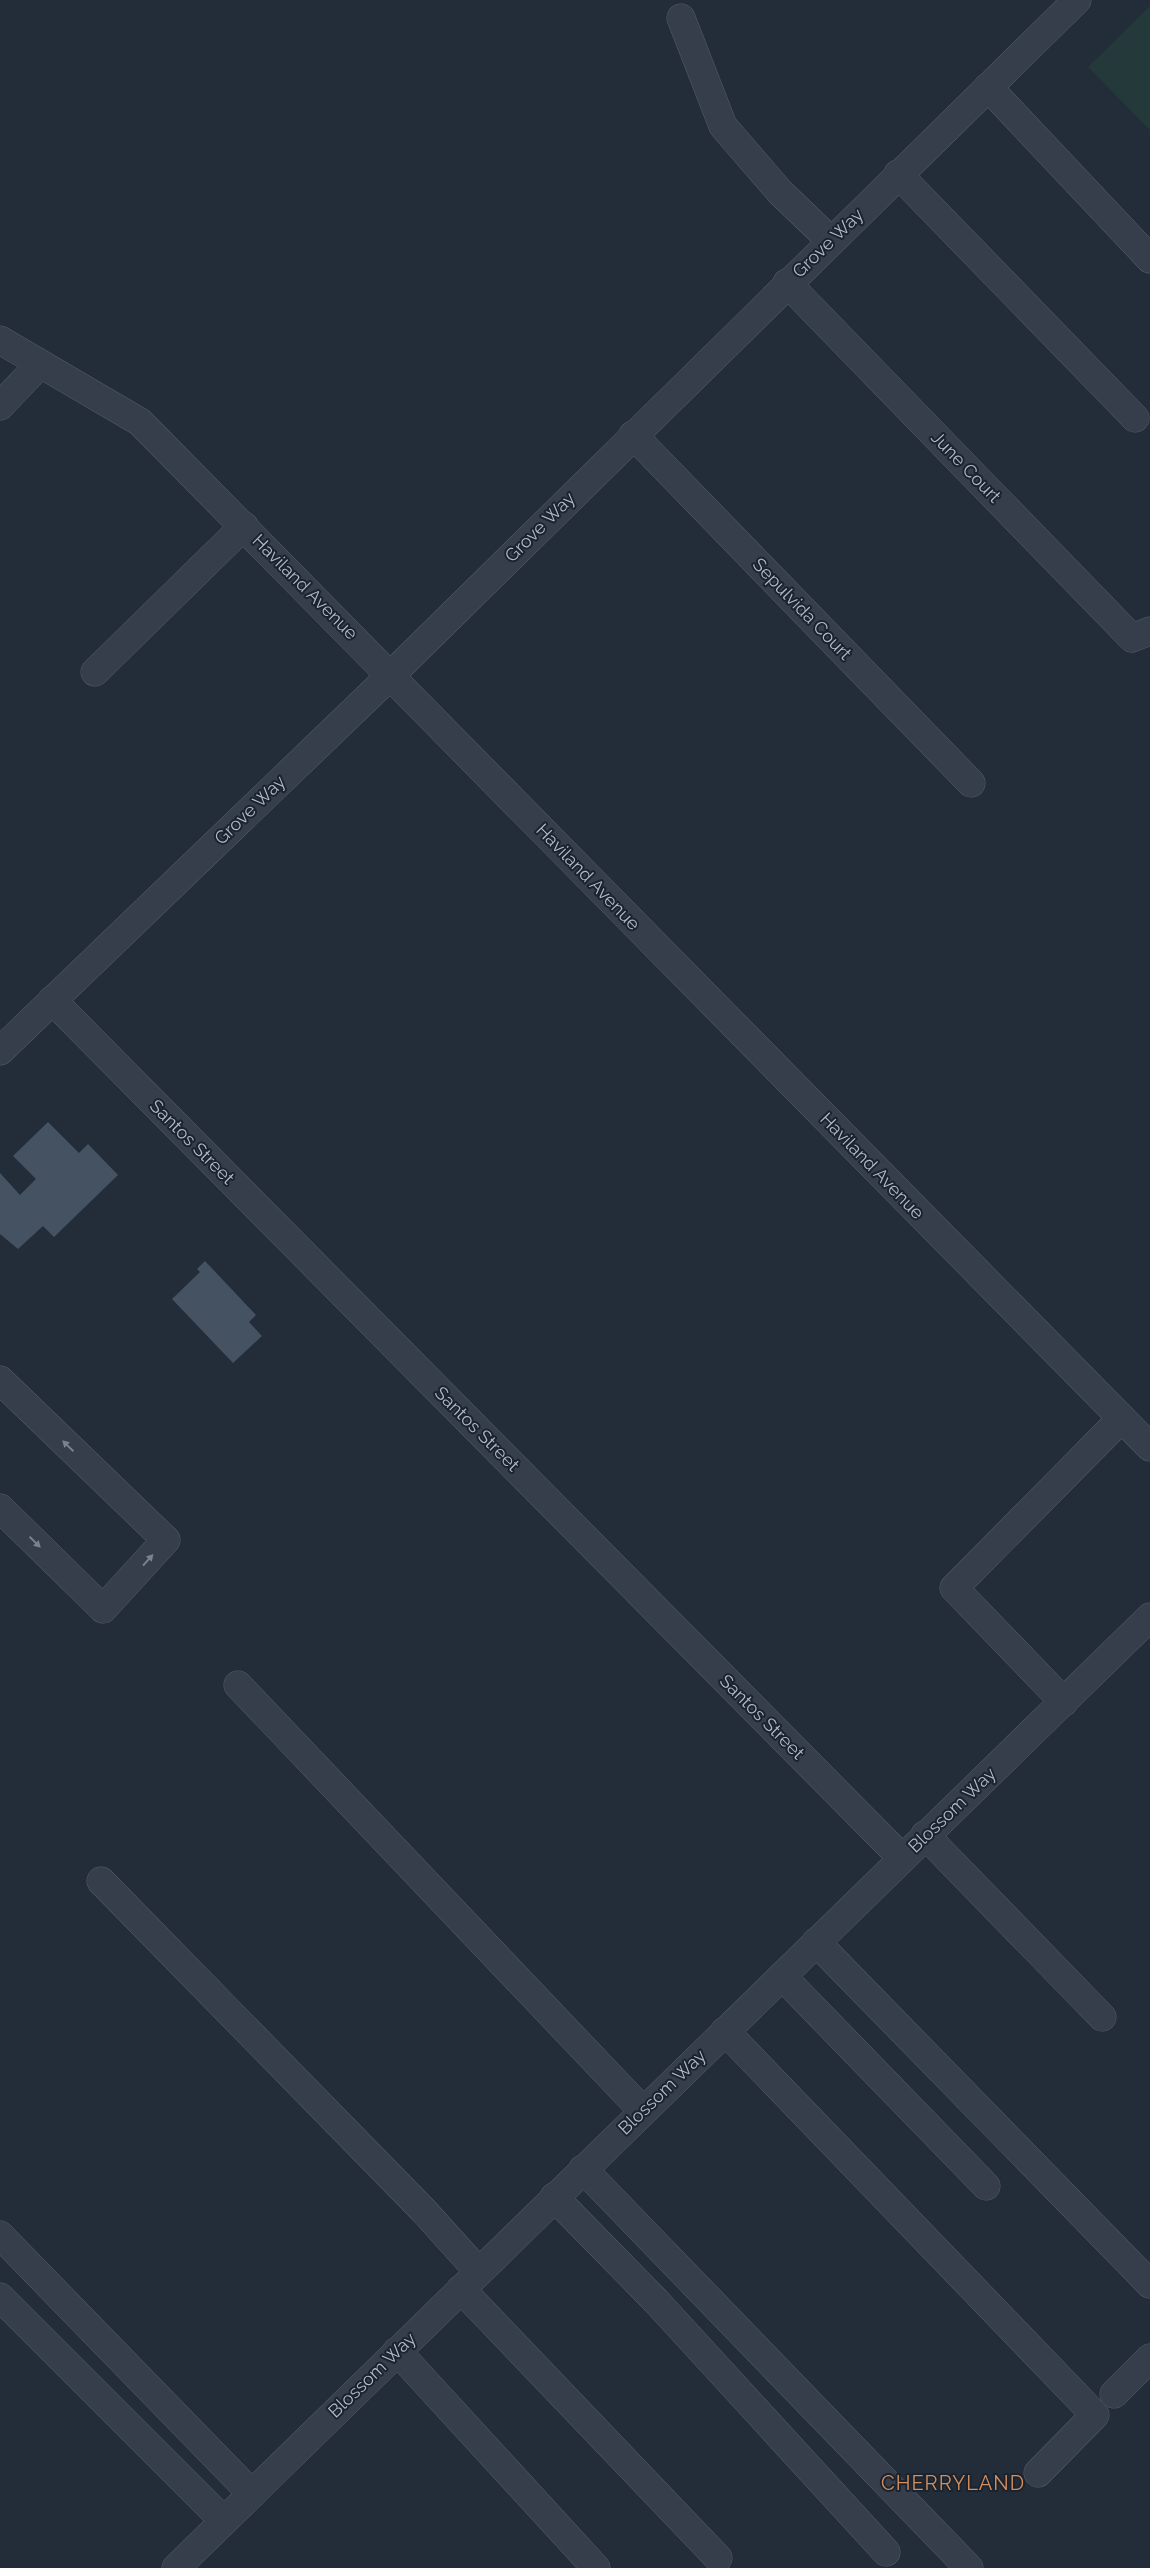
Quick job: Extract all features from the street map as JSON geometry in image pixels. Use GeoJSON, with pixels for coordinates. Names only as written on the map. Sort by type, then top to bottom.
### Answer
{"type":"FeatureCollection","features":[{"type":"Feature","properties":{"kind":"street","name":"Grove Way"},"geometry":{"type":"LineString","coordinates":[[0,1051],[391,675],[632,435],[1077,0]]}},
{"type":"Feature","properties":{"kind":"street"},"geometry":{"type":"LineString","coordinates":[[681,18],[723,126],[780,192],[830,241]]}},
{"type":"Feature","properties":{"kind":"street"},"geometry":{"type":"LineString","coordinates":[[988,87],[1150,259]]}},
{"type":"Feature","properties":{"kind":"street"},"geometry":{"type":"LineString","coordinates":[[898,174],[1135,418]]}},
{"type":"Feature","properties":{"kind":"street","name":"June Court"},"geometry":{"type":"LineString","coordinates":[[787,283],[1132,638],[1150,631]]}},
{"type":"Feature","properties":{"kind":"street","name":"Haviland Avenue"},"geometry":{"type":"LineString","coordinates":[[0,340],[140,422],[1150,1447]]}},
{"type":"Feature","properties":{"kind":"street"},"geometry":{"type":"LineString","coordinates":[[0,406],[40,364]]}},
{"type":"Feature","properties":{"kind":"street","name":"Sepulvida Court"},"geometry":{"type":"LineString","coordinates":[[632,435],[971,783]]}},
{"type":"Feature","properties":{"kind":"street"},"geometry":{"type":"LineString","coordinates":[[95,672],[244,526]]}},
{"type":"Feature","properties":{"kind":"street","name":"Santos Street"},"geometry":{"type":"LineString","coordinates":[[52,1000],[902,1858]]}},
{"type":"Feature","properties":{"kind":"street"},"geometry":{"type":"LineString","coordinates":[[0,1380],[166,1540],[104,1609],[0,1508]]}},
{"type":"Feature","properties":{"kind":"street"},"geometry":{"type":"LineString","coordinates":[[1064,1702],[954,1588],[1121,1419]]}},
{"type":"Feature","properties":{"kind":"street","name":"Blossom Way"},"geometry":{"type":"LineString","coordinates":[[176,2568],[1150,1618]]}},
{"type":"Feature","properties":{"kind":"street"},"geometry":{"type":"LineString","coordinates":[[238,1685],[643,2111]]}},
{"type":"Feature","properties":{"kind":"street"},"geometry":{"type":"LineString","coordinates":[[926,1835],[1102,2017]]}},
{"type":"Feature","properties":{"kind":"street"},"geometry":{"type":"LineString","coordinates":[[101,1881],[424,2211],[470,2280],[718,2558]]}},
{"type":"Feature","properties":{"kind":"street"},"geometry":{"type":"LineString","coordinates":[[816,1942],[1150,2284]]}},
{"type":"Feature","properties":{"kind":"street"},"geometry":{"type":"LineString","coordinates":[[782,1976],[986,2186]]}},
{"type":"Feature","properties":{"kind":"street"},"geometry":{"type":"LineString","coordinates":[[725,2031],[1095,2415],[1038,2473]]}},
{"type":"Feature","properties":{"kind":"street"},"geometry":{"type":"LineString","coordinates":[[583,2169],[970,2568]]}},
{"type":"Feature","properties":{"kind":"street"},"geometry":{"type":"LineString","coordinates":[[554,2198],[656,2301],[886,2552]]}},
{"type":"Feature","properties":{"kind":"street"},"geometry":{"type":"LineString","coordinates":[[0,2235],[252,2494]]}},
{"type":"Feature","properties":{"kind":"street"},"geometry":{"type":"LineString","coordinates":[[0,2297],[224,2521]]}},
{"type":"Feature","properties":{"kind":"street"},"geometry":{"type":"LineString","coordinates":[[397,2351],[596,2568]]}},
{"type":"Feature","properties":{"kind":"street"},"geometry":{"type":"LineString","coordinates":[[1114,2394],[1150,2358]]}},
{"type":"Feature","properties":{"kind":"green space"},"geometry":{"type":"Polygon","coordinates":[[[1150,6],[1150,130],[1088,67],[1150,6]]]}},
{"type":"Feature","properties":{"kind":"building"},"geometry":{"type":"Polygon","coordinates":[[[48,1122],[79,1153],[88,1144],[118,1175],[54,1237],[43,1226],[18,1249],[0,1234],[0,1173],[20,1195],[36,1179],[13,1156],[48,1122]]]}},
{"type":"Feature","properties":{"kind":"building"},"geometry":{"type":"Polygon","coordinates":[[[205,1261],[256,1315],[249,1322],[262,1336],[233,1363],[172,1299],[200,1272],[197,1269],[205,1261]]]}},
{"type":"Feature","properties":{"kind":"district","name":"CHERRYLAND"},"geometry":{"type":"Point","coordinates":[953,2483]}}]}
